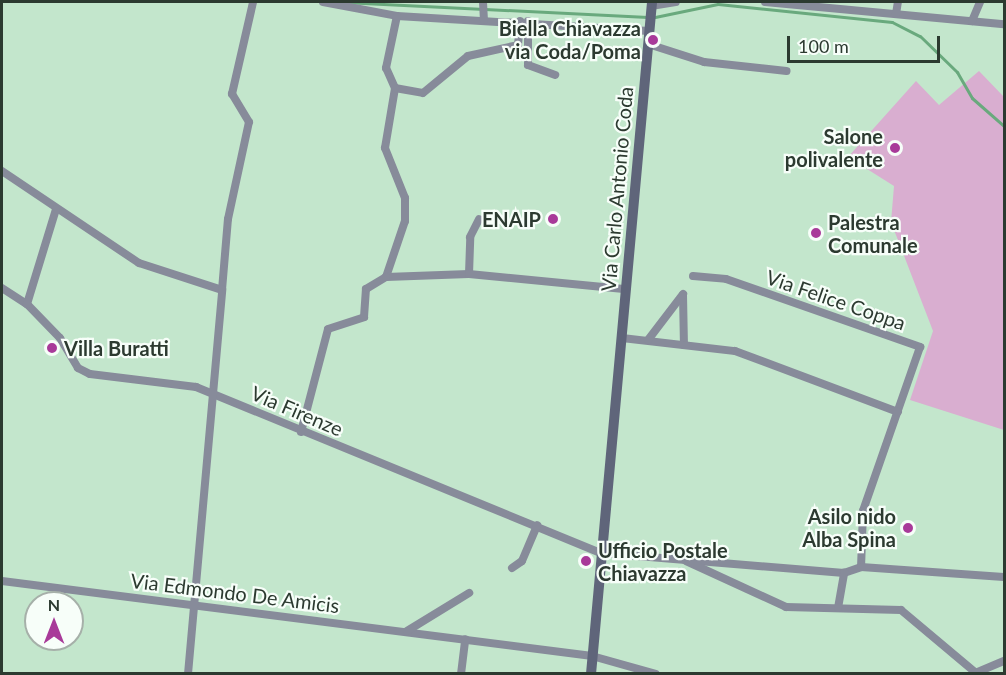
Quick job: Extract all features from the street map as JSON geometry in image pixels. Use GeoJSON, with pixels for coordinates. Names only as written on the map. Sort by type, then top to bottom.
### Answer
{"type":"FeatureCollection","features":[{"type":"Feature","properties":{"kind":"street"},"geometry":{"type":"LineString","coordinates":[[188,674],[193,604],[217,395],[228,219],[249,122],[232,94],[253,2]]}},
{"type":"Feature","properties":{"kind":"street"},"geometry":{"type":"LineString","coordinates":[[323,2],[397,16],[524,21],[649,31]]}},
{"type":"Feature","properties":{"kind":"street"},"geometry":{"type":"LineString","coordinates":[[483,2],[484,20]]}},
{"type":"Feature","properties":{"kind":"street"},"geometry":{"type":"LineString","coordinates":[[652,4],[675,2]]}},
{"type":"Feature","properties":{"kind":"street"},"geometry":{"type":"LineString","coordinates":[[765,2],[1005,24]]}},
{"type":"Feature","properties":{"kind":"street"},"geometry":{"type":"LineString","coordinates":[[896,14],[898,2]]}},
{"type":"Feature","properties":{"kind":"street"},"geometry":{"type":"LineString","coordinates":[[972,21],[980,2]]}},
{"type":"Feature","properties":{"kind":"street","name":"Via Carlo Antonio Coda"},"geometry":{"type":"LineString","coordinates":[[591,674],[652,4]]}},
{"type":"Feature","properties":{"kind":"street"},"geometry":{"type":"LineString","coordinates":[[386,277],[405,221],[405,198],[385,148],[395,88],[386,68],[397,16]]}},
{"type":"Feature","properties":{"kind":"street"},"geometry":{"type":"LineString","coordinates":[[395,88],[423,93],[468,56],[518,45],[524,21]]}},
{"type":"Feature","properties":{"kind":"street"},"geometry":{"type":"LineString","coordinates":[[524,21],[528,66],[555,75]]}},
{"type":"Feature","properties":{"kind":"street"},"geometry":{"type":"LineString","coordinates":[[648,44],[704,62],[787,71]]}},
{"type":"Feature","properties":{"kind":"street"},"geometry":{"type":"LineString","coordinates":[[2,171],[139,263],[222,290]]}},
{"type":"Feature","properties":{"kind":"street"},"geometry":{"type":"LineString","coordinates":[[27,304],[56,209]]}},
{"type":"Feature","properties":{"kind":"street"},"geometry":{"type":"LineString","coordinates":[[469,274],[470,237],[479,219]]}},
{"type":"Feature","properties":{"kind":"street"},"geometry":{"type":"LineString","coordinates":[[301,432],[328,329],[364,316],[366,289],[386,277],[469,274],[626,289]]}},
{"type":"Feature","properties":{"kind":"street","name":"Via Felice Coppa"},"geometry":{"type":"LineString","coordinates":[[693,276],[726,279],[920,347],[863,511],[861,567]]}},
{"type":"Feature","properties":{"kind":"street","name":"Via Firenze"},"geometry":{"type":"LineString","coordinates":[[2,288],[27,304],[60,338],[78,368],[184,384],[217,395],[301,432],[537,525],[601,553]]}},
{"type":"Feature","properties":{"kind":"street"},"geometry":{"type":"LineString","coordinates":[[648,340],[683,294],[684,345]]}},
{"type":"Feature","properties":{"kind":"street"},"geometry":{"type":"LineString","coordinates":[[622,338],[735,351],[898,412]]}},
{"type":"Feature","properties":{"kind":"street"},"geometry":{"type":"LineString","coordinates":[[512,568],[522,561],[537,525]]}},
{"type":"Feature","properties":{"kind":"street"},"geometry":{"type":"LineString","coordinates":[[601,553],[844,573],[861,567],[1005,577]]}},
{"type":"Feature","properties":{"kind":"street"},"geometry":{"type":"LineString","coordinates":[[684,560],[786,608],[901,610],[975,673],[1005,661]]}},
{"type":"Feature","properties":{"kind":"street"},"geometry":{"type":"LineString","coordinates":[[838,608],[844,573]]}},
{"type":"Feature","properties":{"kind":"street","name":"Via Edmondo De Amicis"},"geometry":{"type":"LineString","coordinates":[[2,581],[592,656],[656,674]]}},
{"type":"Feature","properties":{"kind":"street"},"geometry":{"type":"LineString","coordinates":[[406,631],[469,593]]}},
{"type":"Feature","properties":{"kind":"street"},"geometry":{"type":"LineString","coordinates":[[461,674],[465,639]]}},
{"type":"Feature","properties":{"kind":"shaded area"},"geometry":{"type":"Polygon","coordinates":[[[979,71],[1004,97],[1004,430],[910,400],[933,331],[891,222],[894,186],[848,157],[916,81],[939,105],[979,71]]]}},
{"type":"Feature","properties":{"kind":"waterway"},"geometry":{"type":"LineString","coordinates":[[343,2],[648,17]]}},
{"type":"Feature","properties":{"kind":"waterway"},"geometry":{"type":"LineString","coordinates":[[655,17],[718,4],[892,22],[920,36],[957,72],[972,98],[1004,126]]}},
{"type":"Feature","properties":{"kind":"place","name":"Biella Chiavazza via Coda/Poma"},"geometry":{"type":"Point","coordinates":[653,40]}},
{"type":"Feature","properties":{"kind":"place","name":"Salone polivalente"},"geometry":{"type":"Point","coordinates":[895,148]}},
{"type":"Feature","properties":{"kind":"place","name":"ENAIP"},"geometry":{"type":"Point","coordinates":[553,219]}},
{"type":"Feature","properties":{"kind":"place","name":"Palestra Comunale"},"geometry":{"type":"Point","coordinates":[816,233]}},
{"type":"Feature","properties":{"kind":"place","name":"Villa Buratti"},"geometry":{"type":"Point","coordinates":[52,348]}},
{"type":"Feature","properties":{"kind":"place","name":"Asilo nido Alba Spina"},"geometry":{"type":"Point","coordinates":[908,528]}},
{"type":"Feature","properties":{"kind":"place","name":"Ufficio Postale Chiavazza"},"geometry":{"type":"Point","coordinates":[586,561]}}]}
